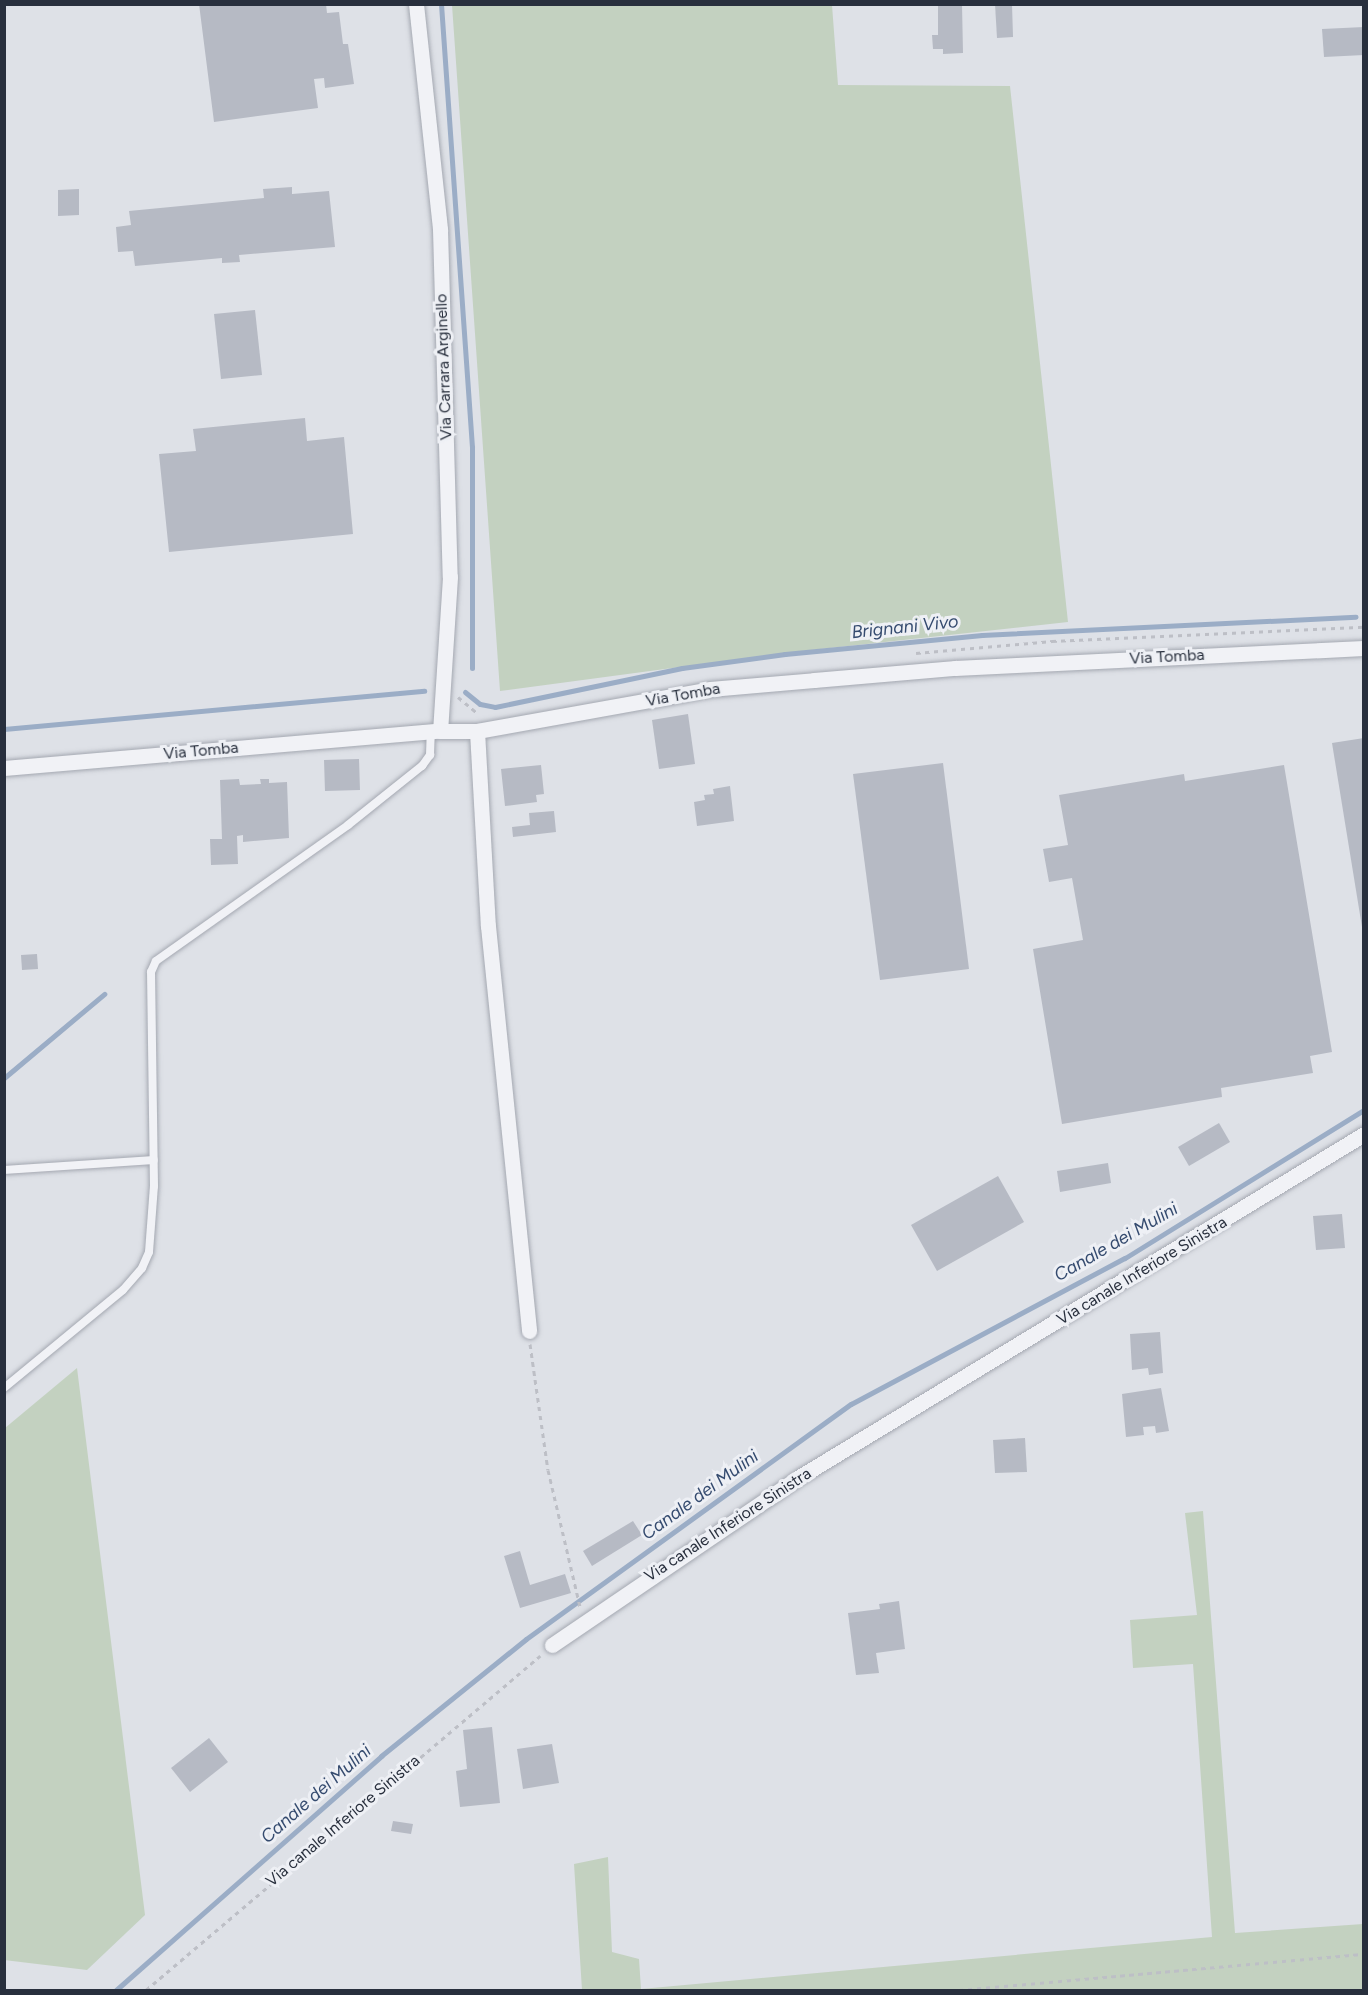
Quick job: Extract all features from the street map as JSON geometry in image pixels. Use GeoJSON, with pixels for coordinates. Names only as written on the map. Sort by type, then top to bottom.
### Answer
{"type":"FeatureCollection","features":[{"type":"Feature","properties":{"kind":"street","name":"Via Carrara Arginello"},"geometry":{"type":"LineString","coordinates":[[416,4],[440,230],[450,577],[436,731]]}},
{"type":"Feature","properties":{"kind":"street","name":"Via Tomba"},"geometry":{"type":"LineString","coordinates":[[4,768],[436,731],[477,731],[710,689],[955,668],[1364,648]]}},
{"type":"Feature","properties":{"kind":"street"},"geometry":{"type":"LineString","coordinates":[[477,731],[488,926],[529,1331]]}},
{"type":"Feature","properties":{"kind":"street","name":"Via canale Inferiore Sinistra"},"geometry":{"type":"LineString","coordinates":[[552,1645],[796,1479],[1364,1134]]}},
{"type":"Feature","properties":{"kind":"lane"},"geometry":{"type":"LineString","coordinates":[[4,1388],[78,1331],[142,1268],[153,1233],[151,972],[156,961],[348,825],[422,766],[430,755],[436,731]]}},
{"type":"Feature","properties":{"kind":"lane"},"geometry":{"type":"LineString","coordinates":[[4,1170],[154,1160]]}},
{"type":"Feature","properties":{"kind":"path"},"geometry":{"type":"LineString","coordinates":[[529,1331],[548,1470],[581,1609]]}},
{"type":"Feature","properties":{"kind":"path","name":"Via canale Inferiore Sinistra"},"geometry":{"type":"LineString","coordinates":[[146,1990],[552,1645]]}},
{"type":"Feature","properties":{"kind":"path"},"geometry":{"type":"LineString","coordinates":[[959,1990],[1364,1954]]}},
{"type":"Feature","properties":{"kind":"green space"},"geometry":{"type":"Polygon","coordinates":[[[452,5],[832,5],[838,85],[1010,86],[1068,622],[784,653],[500,691],[452,5]]]}},
{"type":"Feature","properties":{"kind":"green space"},"geometry":{"type":"Polygon","coordinates":[[[77,1368],[145,1915],[87,1970],[4,1960],[5,1428],[77,1368]]]}},
{"type":"Feature","properties":{"kind":"green space"},"geometry":{"type":"Polygon","coordinates":[[[1203,1511],[1235,1933],[1363,1924],[1363,1990],[582,1990],[574,1864],[608,1857],[612,1952],[639,1959],[641,1989],[1212,1937],[1193,1664],[1133,1668],[1130,1620],[1197,1615],[1185,1513],[1203,1511]]]}},
{"type":"Feature","properties":{"kind":"building"},"geometry":{"type":"Polygon","coordinates":[[[199,4],[326,4],[327,13],[339,12],[343,44],[348,44],[354,84],[325,88],[324,78],[314,79],[318,108],[214,122],[199,4]]]}},
{"type":"Feature","properties":{"kind":"building"},"geometry":{"type":"Polygon","coordinates":[[[938,4],[962,4],[963,53],[943,54],[943,49],[933,49],[932,35],[938,35],[938,4]]]}},
{"type":"Feature","properties":{"kind":"building"},"geometry":{"type":"Polygon","coordinates":[[[995,4],[1012,4],[1013,37],[997,38],[995,4]]]}},
{"type":"Feature","properties":{"kind":"building"},"geometry":{"type":"Polygon","coordinates":[[[1364,27],[1364,55],[1324,57],[1322,29],[1364,27]]]}},
{"type":"Feature","properties":{"kind":"building"},"geometry":{"type":"Polygon","coordinates":[[[292,187],[292,194],[329,191],[335,247],[239,255],[240,262],[222,263],[222,258],[135,266],[133,251],[118,252],[116,227],[131,225],[129,211],[264,198],[263,189],[292,187]]]}},
{"type":"Feature","properties":{"kind":"building"},"geometry":{"type":"Polygon","coordinates":[[[79,189],[79,215],[58,216],[58,190],[79,189]]]}},
{"type":"Feature","properties":{"kind":"building"},"geometry":{"type":"Polygon","coordinates":[[[255,310],[262,375],[221,379],[214,314],[255,310]]]}},
{"type":"Feature","properties":{"kind":"building"},"geometry":{"type":"Polygon","coordinates":[[[305,418],[307,441],[344,437],[353,534],[169,552],[159,454],[196,451],[193,429],[305,418]]]}},
{"type":"Feature","properties":{"kind":"building"},"geometry":{"type":"Polygon","coordinates":[[[688,714],[695,764],[659,769],[652,720],[688,714]]]}},
{"type":"Feature","properties":{"kind":"building"},"geometry":{"type":"Polygon","coordinates":[[[1364,738],[1364,927],[1362,927],[1332,743],[1364,738]]]}},
{"type":"Feature","properties":{"kind":"building"},"geometry":{"type":"Polygon","coordinates":[[[359,759],[360,790],[325,791],[324,760],[359,759]]]}},
{"type":"Feature","properties":{"kind":"building"},"geometry":{"type":"Polygon","coordinates":[[[943,763],[969,969],[880,980],[853,774],[943,763]]]}},
{"type":"Feature","properties":{"kind":"building"},"geometry":{"type":"Polygon","coordinates":[[[541,765],[544,794],[536,795],[537,802],[505,806],[501,769],[541,765]]]}},
{"type":"Feature","properties":{"kind":"building"},"geometry":{"type":"Polygon","coordinates":[[[1284,765],[1332,1052],[1310,1056],[1313,1073],[1221,1088],[1222,1097],[1062,1124],[1033,949],[1083,940],[1072,878],[1049,882],[1043,849],[1068,845],[1059,795],[1184,774],[1185,781],[1284,765]]]}},
{"type":"Feature","properties":{"kind":"building"},"geometry":{"type":"Polygon","coordinates":[[[239,779],[240,785],[261,784],[260,779],[269,779],[269,783],[287,782],[289,838],[243,842],[243,835],[237,836],[238,864],[211,865],[210,839],[222,839],[220,780],[239,779]]]}},
{"type":"Feature","properties":{"kind":"building"},"geometry":{"type":"Polygon","coordinates":[[[730,786],[734,821],[697,826],[694,802],[705,800],[704,795],[714,794],[713,789],[730,786]]]}},
{"type":"Feature","properties":{"kind":"building"},"geometry":{"type":"Polygon","coordinates":[[[554,811],[556,832],[513,837],[512,827],[530,825],[529,813],[554,811]]]}},
{"type":"Feature","properties":{"kind":"building"},"geometry":{"type":"Polygon","coordinates":[[[37,954],[38,969],[22,970],[21,955],[37,954]]]}},
{"type":"Feature","properties":{"kind":"building"},"geometry":{"type":"Polygon","coordinates":[[[1219,1123],[1230,1142],[1189,1166],[1178,1147],[1219,1123]]]}},
{"type":"Feature","properties":{"kind":"building"},"geometry":{"type":"Polygon","coordinates":[[[1108,1163],[1111,1183],[1060,1192],[1057,1171],[1108,1163]]]}},
{"type":"Feature","properties":{"kind":"building"},"geometry":{"type":"Polygon","coordinates":[[[998,1176],[1024,1222],[937,1271],[911,1225],[998,1176]]]}},
{"type":"Feature","properties":{"kind":"building"},"geometry":{"type":"Polygon","coordinates":[[[1342,1214],[1345,1248],[1316,1250],[1313,1216],[1342,1214]]]}},
{"type":"Feature","properties":{"kind":"building"},"geometry":{"type":"Polygon","coordinates":[[[1160,1332],[1163,1373],[1149,1375],[1148,1368],[1132,1370],[1130,1334],[1160,1332]]]}},
{"type":"Feature","properties":{"kind":"building"},"geometry":{"type":"Polygon","coordinates":[[[1161,1388],[1169,1431],[1156,1433],[1155,1426],[1143,1427],[1144,1435],[1126,1437],[1122,1394],[1161,1388]]]}},
{"type":"Feature","properties":{"kind":"building"},"geometry":{"type":"Polygon","coordinates":[[[1025,1438],[1027,1472],[995,1473],[993,1440],[1025,1438]]]}},
{"type":"Feature","properties":{"kind":"building"},"geometry":{"type":"Polygon","coordinates":[[[633,1521],[642,1535],[592,1566],[583,1551],[633,1521]]]}},
{"type":"Feature","properties":{"kind":"building"},"geometry":{"type":"Polygon","coordinates":[[[520,1551],[530,1585],[565,1574],[571,1593],[520,1608],[504,1556],[520,1551]]]}},
{"type":"Feature","properties":{"kind":"building"},"geometry":{"type":"Polygon","coordinates":[[[899,1601],[905,1649],[876,1653],[879,1673],[856,1675],[848,1613],[880,1609],[879,1604],[899,1601]]]}},
{"type":"Feature","properties":{"kind":"building"},"geometry":{"type":"Polygon","coordinates":[[[492,1727],[500,1803],[460,1807],[456,1771],[467,1769],[463,1730],[492,1727]]]}},
{"type":"Feature","properties":{"kind":"building"},"geometry":{"type":"Polygon","coordinates":[[[209,1738],[228,1762],[190,1792],[171,1768],[209,1738]]]}},
{"type":"Feature","properties":{"kind":"building"},"geometry":{"type":"Polygon","coordinates":[[[552,1744],[559,1783],[523,1789],[517,1749],[552,1744]]]}},
{"type":"Feature","properties":{"kind":"building"},"geometry":{"type":"Polygon","coordinates":[[[393,1821],[413,1824],[411,1834],[391,1831],[393,1821]]]}},
{"type":"Feature","properties":{"kind":"waterway"},"geometry":{"type":"LineString","coordinates":[[441,4],[472,447],[472,668]]}},
{"type":"Feature","properties":{"kind":"waterway","name":"Brignani Vivo"},"geometry":{"type":"LineString","coordinates":[[465,692],[480,704],[495,707],[682,668],[785,654],[982,635],[1356,617]]}},
{"type":"Feature","properties":{"kind":"waterway"},"geometry":{"type":"LineString","coordinates":[[4,729],[424,691]]}},
{"type":"Feature","properties":{"kind":"waterway"},"geometry":{"type":"LineString","coordinates":[[4,1078],[104,994]]}},
{"type":"Feature","properties":{"kind":"waterway","name":"Canale dei Mulini"},"geometry":{"type":"LineString","coordinates":[[116,1990],[381,1756],[526,1639],[851,1404],[1125,1258],[1364,1110]]}}]}
